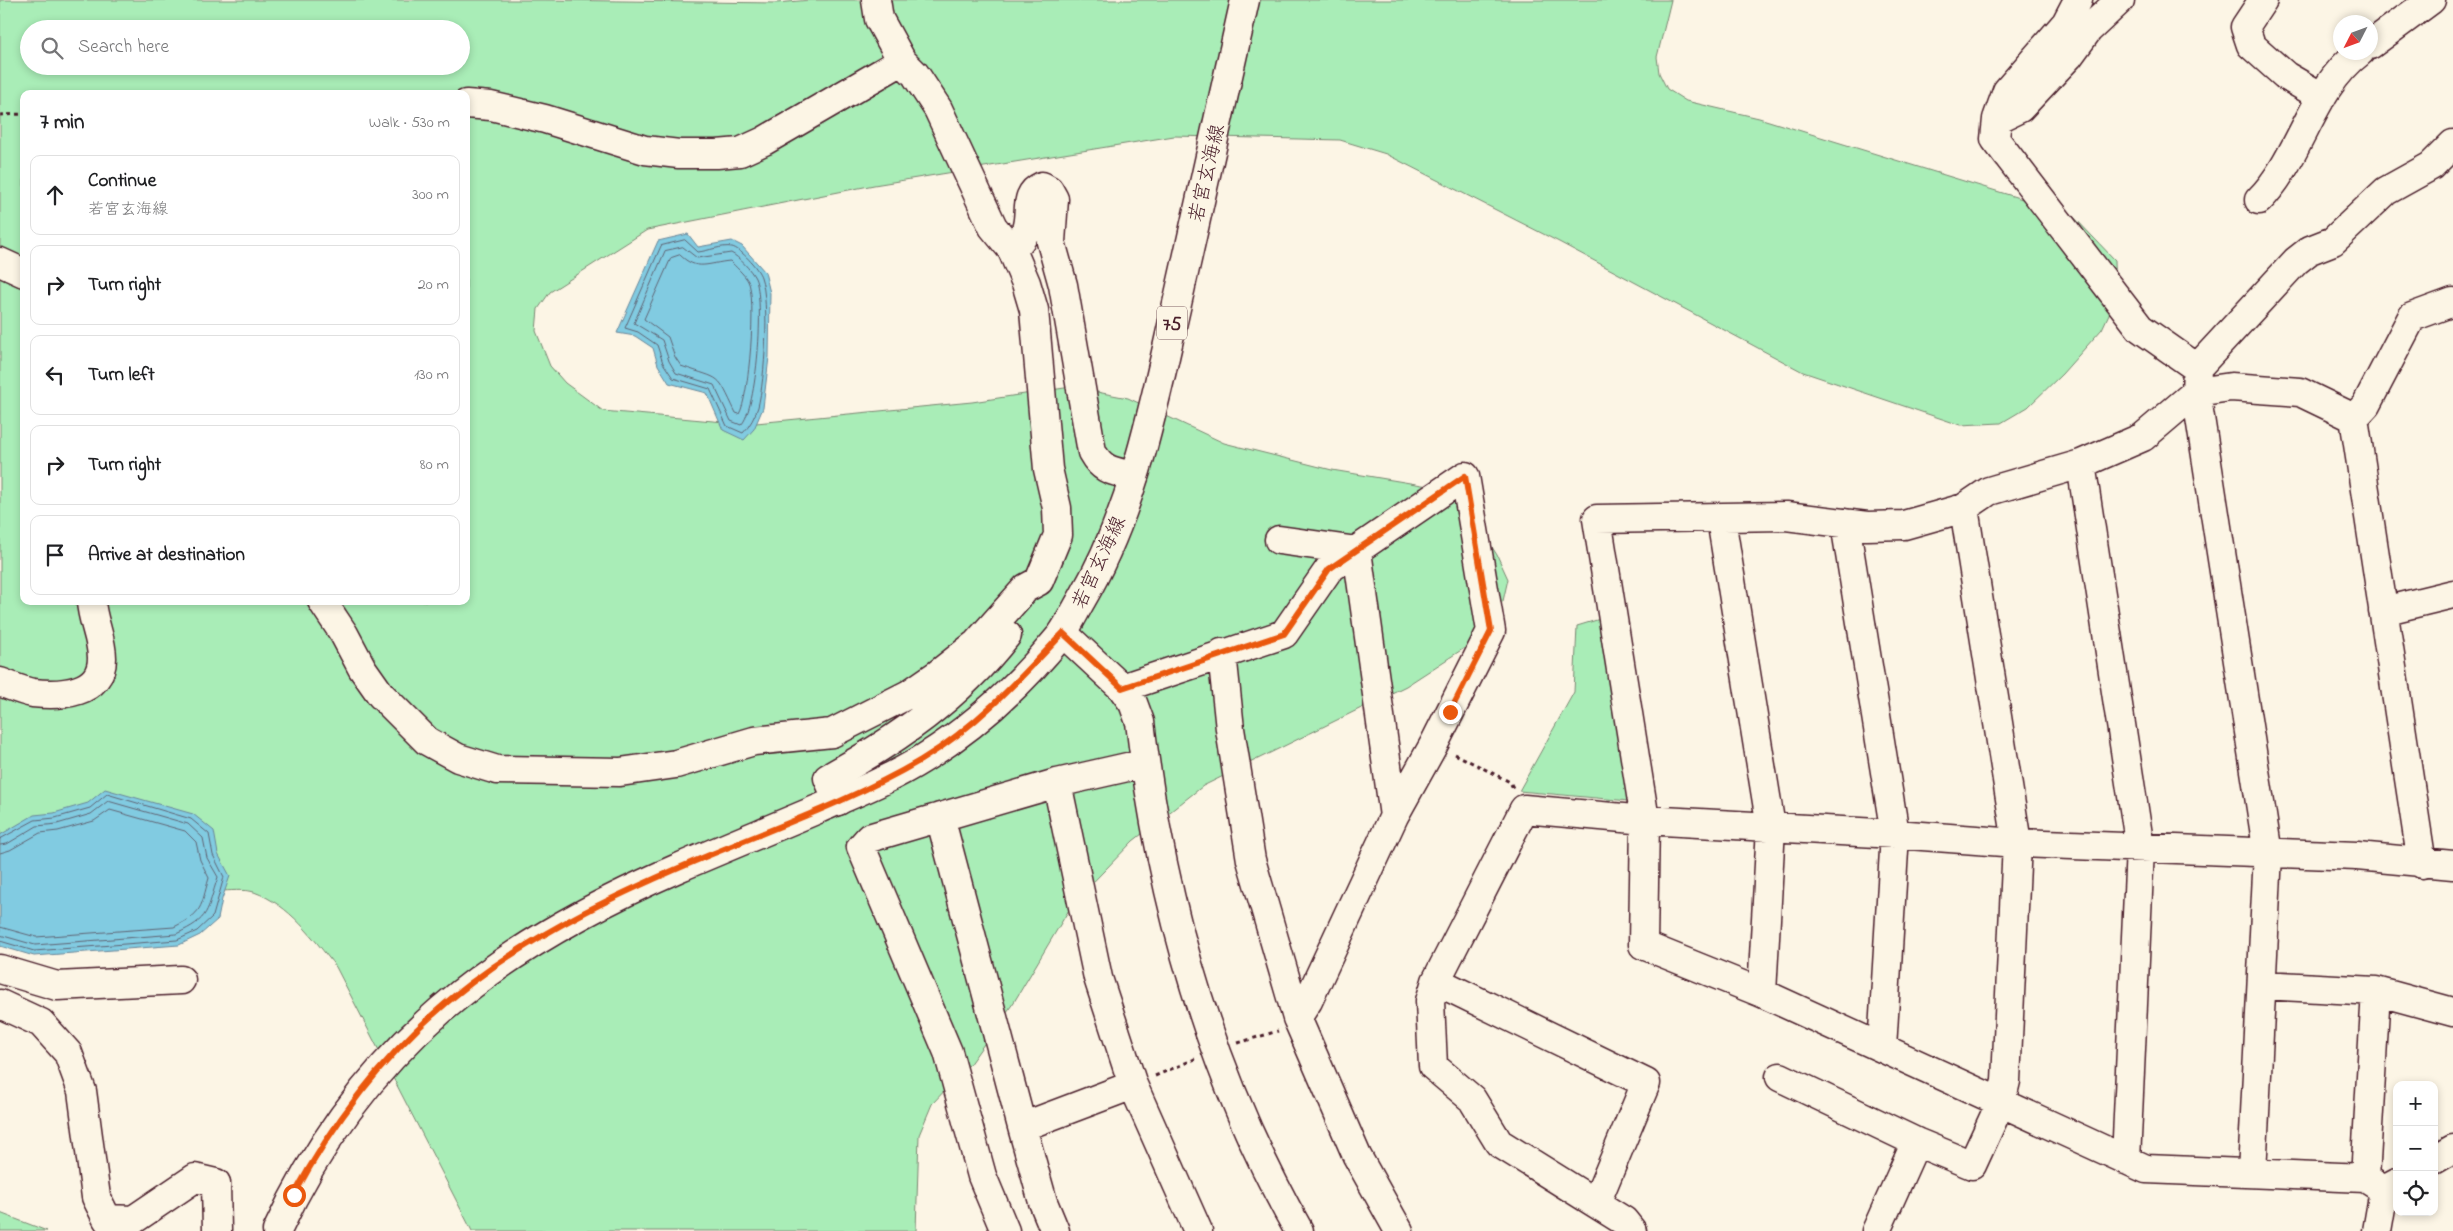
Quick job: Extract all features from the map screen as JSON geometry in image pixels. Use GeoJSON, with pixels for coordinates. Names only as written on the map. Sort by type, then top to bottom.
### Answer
{"type":"FeatureCollection","features":[{"type":"Feature","properties":{"kind":"street"},"geometry":{"type":"LineString","coordinates":[[838,801],[828,778],[879,750],[938,708],[997,648],[1020,619],[1039,581],[1058,535],[1057,508],[1048,469],[1034,310],[1026,283],[1012,250],[993,227],[938,109],[915,74],[902,61],[879,19],[876,0]]}},
{"type":"Feature","properties":{"kind":"street","name":"若宮玄海線"},"geometry":{"type":"LineString","coordinates":[[277,1231],[316,1155],[353,1101],[386,1062],[471,983],[560,926],[673,870],[838,801],[890,777],[922,759],[951,739],[995,703],[1063,633],[1097,573],[1116,530],[1149,428],[1245,0]]}},
{"type":"Feature","properties":{"kind":"street"},"geometry":{"type":"LineString","coordinates":[[2078,0],[2066,23],[2007,91],[1997,119],[1995,139],[2140,328],[2196,380],[2231,387],[2300,392],[2354,418]]}},
{"type":"Feature","properties":{"kind":"street"},"geometry":{"type":"LineString","coordinates":[[1997,119],[2020,108],[2069,56],[2088,30],[2120,0]]}},
{"type":"Feature","properties":{"kind":"street"},"geometry":{"type":"LineString","coordinates":[[2263,0],[2245,27],[2251,45],[2286,76],[2322,97]]}},
{"type":"Feature","properties":{"kind":"street"},"geometry":{"type":"LineString","coordinates":[[2378,39],[2431,0]]}},
{"type":"Feature","properties":{"kind":"street"},"geometry":{"type":"LineString","coordinates":[[2259,200],[2275,184],[2322,97],[2350,60]]}},
{"type":"Feature","properties":{"kind":"street"},"geometry":{"type":"LineString","coordinates":[[470,104],[491,106],[544,119],[645,150],[678,154],[740,152],[764,141],[902,61]]}},
{"type":"Feature","properties":{"kind":"street"},"geometry":{"type":"LineString","coordinates":[[2382,1184],[2252,1173],[2146,1169],[1762,993],[1643,944],[1645,820],[1597,519],[1786,516],[1867,526],[1904,524],[1964,508],[1989,491],[2081,464],[2143,437],[2196,380],[2296,261],[2310,250],[2333,241],[2386,191],[2431,166],[2453,144]]}},
{"type":"Feature","properties":{"kind":"street"},"geometry":{"type":"LineString","coordinates":[[1012,250],[1022,240],[1027,226],[1030,197],[1033,190],[1042,186],[1049,190],[1054,199],[1051,242],[1063,285],[1092,452],[1098,464],[1109,470],[1134,476]]}},
{"type":"Feature","properties":{"kind":"street"},"geometry":{"type":"LineString","coordinates":[[0,262],[20,271]]}},
{"type":"Feature","properties":{"kind":"street"},"geometry":{"type":"LineString","coordinates":[[2354,418],[2366,405],[2412,317],[2453,302]]}},
{"type":"Feature","properties":{"kind":"street"},"geometry":{"type":"LineString","coordinates":[[2196,380],[2268,854],[2263,985],[2252,1173]]}},
{"type":"Feature","properties":{"kind":"street"},"geometry":{"type":"LineString","coordinates":[[2354,418],[2422,864]]}},
{"type":"Feature","properties":{"kind":"street"},"geometry":{"type":"LineString","coordinates":[[2081,464],[2140,848],[2126,1160]]}},
{"type":"Feature","properties":{"kind":"street"},"geometry":{"type":"LineString","coordinates":[[1122,688],[1222,653],[1284,634],[1329,569],[1465,476],[1491,631],[1434,744],[1394,816],[1298,1021]]}},
{"type":"Feature","properties":{"kind":"street"},"geometry":{"type":"LineString","coordinates":[[1780,1077],[1916,1142],[1972,1165],[2001,1102],[2006,1081],[2017,843],[1964,508]]}},
{"type":"Feature","properties":{"kind":"street"},"geometry":{"type":"LineString","coordinates":[[1721,518],[1771,827],[1762,993]]}},
{"type":"Feature","properties":{"kind":"street"},"geometry":{"type":"LineString","coordinates":[[1845,522],[1894,834],[1882,1048]]}},
{"type":"Feature","properties":{"kind":"street"},"geometry":{"type":"LineString","coordinates":[[1279,540],[1357,551]]}},
{"type":"Feature","properties":{"kind":"street"},"geometry":{"type":"LineString","coordinates":[[1357,551],[1394,816]]}},
{"type":"Feature","properties":{"kind":"street"},"geometry":{"type":"LineString","coordinates":[[325,605],[344,634],[362,668],[381,695],[428,741],[458,758],[497,770],[620,772],[676,764],[754,741],[832,733],[909,694],[938,674],[976,644],[1026,588],[1039,581]]}},
{"type":"Feature","properties":{"kind":"street"},"geometry":{"type":"LineString","coordinates":[[2383,611],[2453,594]]}},
{"type":"Feature","properties":{"kind":"street"},"geometry":{"type":"LineString","coordinates":[[0,682],[32,693],[55,694],[72,693],[86,687],[98,678],[102,657],[91,605]]}},
{"type":"Feature","properties":{"kind":"street"},"geometry":{"type":"LineString","coordinates":[[1063,633],[1122,688],[1133,703],[1140,722],[1145,763],[1166,881],[1187,965],[1216,1050],[1264,1168],[1299,1231]]}},
{"type":"Feature","properties":{"kind":"street"},"geometry":{"type":"LineString","coordinates":[[1222,653],[1230,729],[1251,860],[1298,1021],[1357,1156],[1399,1231]]}},
{"type":"Feature","properties":{"kind":"street"},"geometry":{"type":"LineString","coordinates":[[1005,1231],[982,1176],[948,1052],[861,847],[869,838],[940,817],[1057,783],[1145,763]]}},
{"type":"Feature","properties":{"kind":"street"},"geometry":{"type":"LineString","coordinates":[[1057,783],[1098,978],[1134,1086],[1198,1231]]}},
{"type":"Feature","properties":{"kind":"street"},"geometry":{"type":"LineString","coordinates":[[1632,1231],[1624,1221],[1499,1143],[1472,1099],[1433,1066],[1430,1001],[1436,981],[1524,809],[1645,820],[2017,843],[2357,856],[2422,864],[2453,865]]}},
{"type":"Feature","properties":{"kind":"street"},"geometry":{"type":"LineString","coordinates":[[940,817],[1022,1127],[1044,1202],[1055,1231]]}},
{"type":"Feature","properties":{"kind":"street"},"geometry":{"type":"LineString","coordinates":[[0,969],[57,986],[181,980]]}},
{"type":"Feature","properties":{"kind":"street"},"geometry":{"type":"LineString","coordinates":[[1436,981],[1646,1083],[1596,1203]]}},
{"type":"Feature","properties":{"kind":"street"},"geometry":{"type":"LineString","coordinates":[[2263,985],[2376,991],[2453,1012]]}},
{"type":"Feature","properties":{"kind":"street"},"geometry":{"type":"LineString","coordinates":[[2376,991],[2382,1184],[2377,1231]]}},
{"type":"Feature","properties":{"kind":"street"},"geometry":{"type":"LineString","coordinates":[[0,1004],[41,1023],[68,1054],[82,1091],[96,1197],[107,1219],[133,1220],[195,1178],[216,1183],[217,1231]]}},
{"type":"Feature","properties":{"kind":"street"},"geometry":{"type":"LineString","coordinates":[[1022,1127],[1134,1086]]}},
{"type":"Feature","properties":{"kind":"street"},"geometry":{"type":"LineString","coordinates":[[1876,1231],[1916,1142]]}},
{"type":"Feature","properties":{"kind":"street"},"geometry":{"type":"LineString","coordinates":[[2438,1158],[2453,1149]]}},
{"type":"Feature","properties":{"kind":"path"},"geometry":{"type":"LineString","coordinates":[[0,114],[20,114]]}},
{"type":"Feature","properties":{"kind":"path"},"geometry":{"type":"LineString","coordinates":[[1434,744],[1510,782],[1524,809]]}},
{"type":"Feature","properties":{"kind":"path"},"geometry":{"type":"LineString","coordinates":[[1134,1086],[1216,1050],[1298,1021]]}},
{"type":"Feature","properties":{"kind":"green space"},"geometry":{"type":"Polygon","coordinates":[[[0,0],[546,0],[776,3],[810,0],[1671,0],[1657,57],[1659,73],[1667,89],[1686,101],[1759,118],[2071,214],[2115,260],[2116,299],[2102,329],[2062,374],[2028,407],[2001,423],[1960,425],[1803,372],[1559,242],[1386,154],[1340,140],[1174,136],[874,185],[647,230],[550,292],[538,309],[536,331],[550,366],[565,383],[603,411],[746,424],[972,402],[1071,387],[1128,398],[1224,443],[1332,470],[1446,489],[1470,512],[1497,555],[1508,579],[1503,601],[1466,647],[1406,686],[1203,786],[1133,841],[1073,903],[1014,1002],[969,1065],[932,1104],[919,1135],[916,1231],[472,1231],[336,967],[300,924],[279,905],[250,891],[219,891],[0,920],[0,0]]]}},
{"type":"Feature","properties":{"kind":"green space"},"geometry":{"type":"Polygon","coordinates":[[[1600,619],[1629,801],[1519,791],[1574,692],[1577,626],[1600,619]]]}},
{"type":"Feature","properties":{"kind":"green space"},"geometry":{"type":"Polygon","coordinates":[[[0,1213],[47,1231],[0,1231],[0,1213]]]}},
{"type":"Feature","properties":{"kind":"water"},"geometry":{"type":"Polygon","coordinates":[[[688,234],[698,247],[732,241],[742,246],[765,272],[770,293],[769,357],[763,408],[754,429],[744,440],[723,430],[707,393],[669,383],[658,365],[653,348],[635,336],[617,333],[658,241],[688,234]]]}},
{"type":"Feature","properties":{"kind":"water"},"geometry":{"type":"Polygon","coordinates":[[[105,789],[193,814],[214,831],[218,854],[230,876],[222,899],[218,919],[200,935],[179,945],[34,956],[0,946],[0,835],[34,815],[54,813],[88,803],[105,789]]]}},
{"type":"Feature","properties":{"kind":"route"},"geometry":{"type":"LineString","coordinates":[[294,1195],[316,1155],[353,1101],[386,1062],[471,983],[560,926],[673,870],[838,801],[890,777],[922,759],[951,739],[995,703],[1063,633],[1122,688],[1222,653],[1284,634],[1329,569],[1465,476],[1491,631],[1450,712]]}}]}
